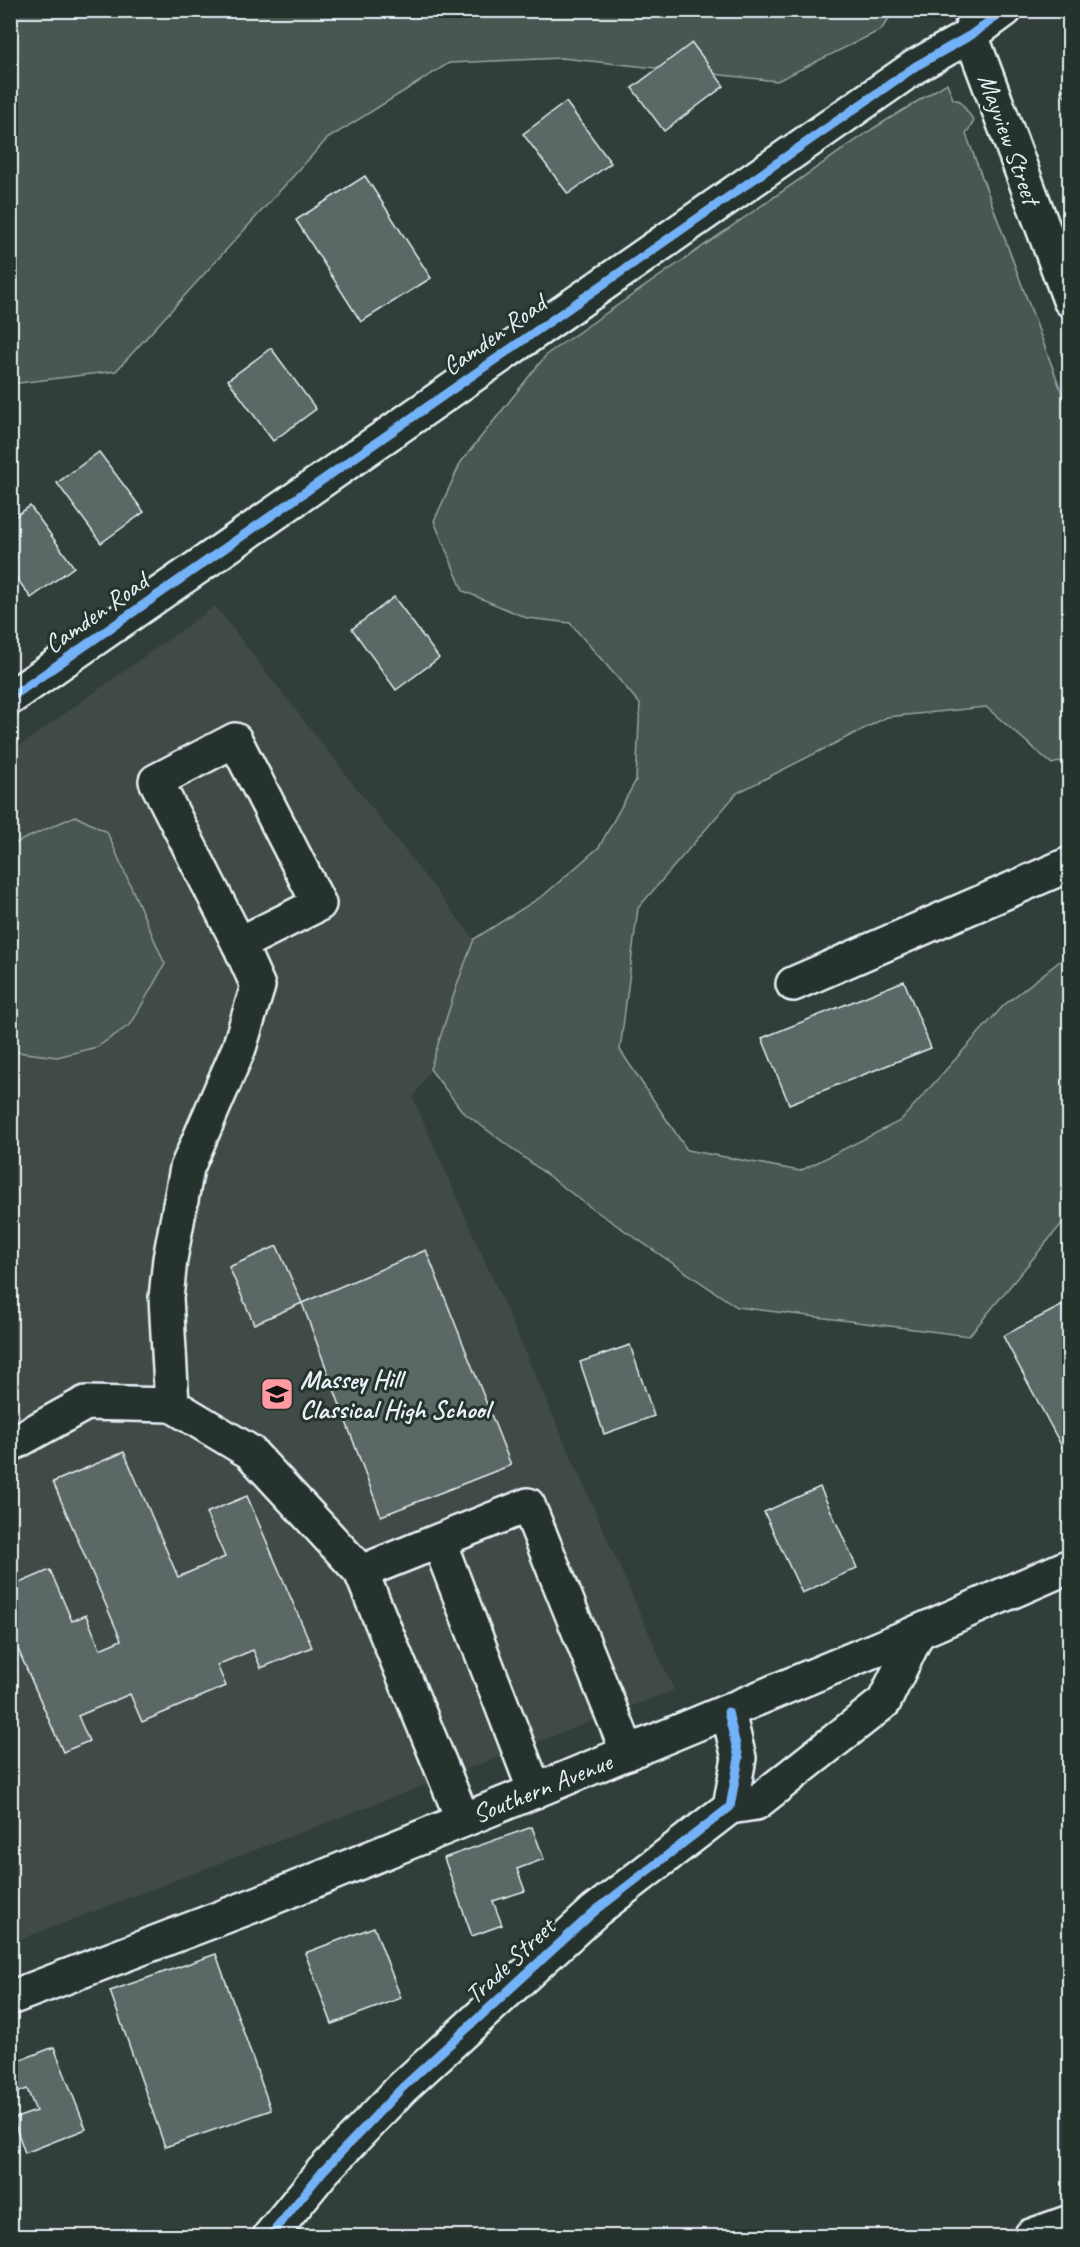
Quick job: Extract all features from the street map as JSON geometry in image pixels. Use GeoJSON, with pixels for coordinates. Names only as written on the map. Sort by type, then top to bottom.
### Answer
{"type":"FeatureCollection","features":[{"type":"Feature","properties":{"kind":"street","name":"Camden Road"},"geometry":{"type":"LineString","coordinates":[[10,698],[916,66],[972,23],[1005,10]]}},
{"type":"Feature","properties":{"kind":"street","name":"Mayview Street"},"geometry":{"type":"LineString","coordinates":[[972,23],[1070,300]]}},
{"type":"Feature","properties":{"kind":"street"},"geometry":{"type":"LineString","coordinates":[[171,1405],[166,1298],[170,1259],[187,1168],[239,1048],[258,986],[156,781],[236,740],[319,904],[239,944]]}},
{"type":"Feature","properties":{"kind":"street"},"geometry":{"type":"LineString","coordinates":[[793,984],[1070,864]]}},
{"type":"Feature","properties":{"kind":"street"},"geometry":{"type":"LineString","coordinates":[[10,1445],[86,1403],[171,1405],[250,1452],[361,1572],[462,1820]]}},
{"type":"Feature","properties":{"kind":"street"},"geometry":{"type":"LineString","coordinates":[[361,1572],[528,1505],[628,1753]]}},
{"type":"Feature","properties":{"kind":"street"},"geometry":{"type":"LineString","coordinates":[[439,1542],[535,1791]]}},
{"type":"Feature","properties":{"kind":"street","name":"Southern Avenue"},"geometry":{"type":"LineString","coordinates":[[10,1998],[257,1904],[535,1791],[728,1712],[1070,1566]]}},
{"type":"Feature","properties":{"kind":"street"},"geometry":{"type":"LineString","coordinates":[[728,1712],[739,1758],[730,1807],[756,1803],[884,1702],[918,1632]]}},
{"type":"Feature","properties":{"kind":"street","name":"Trade Street"},"geometry":{"type":"LineString","coordinates":[[270,2236],[323,2172],[402,2088],[595,1911],[730,1807]]}},
{"type":"Feature","properties":{"kind":"street"},"geometry":{"type":"LineString","coordinates":[[1031,2236],[1070,2222]]}},
{"type":"Feature","properties":{"kind":"shaded area"},"geometry":{"type":"Polygon","coordinates":[[[10,11],[894,11],[881,30],[777,81],[562,58],[449,63],[327,139],[116,371],[11,384],[10,11]]]}},
{"type":"Feature","properties":{"kind":"shaded area"},"geometry":{"type":"Polygon","coordinates":[[[947,83],[953,99],[960,101],[974,121],[966,134],[1069,412],[1069,759],[1052,764],[986,707],[887,717],[737,793],[638,908],[620,1050],[687,1150],[800,1171],[900,1121],[1004,1005],[1069,954],[1069,1215],[969,1336],[737,1307],[590,1207],[463,1112],[430,1069],[474,939],[544,895],[599,847],[636,780],[640,704],[570,623],[527,618],[463,591],[434,521],[461,462],[547,354],[874,128],[947,83]]]}},
{"type":"Feature","properties":{"kind":"shaded area","name":"Massey Hill Classical High School"},"geometry":{"type":"Polygon","coordinates":[[[215,606],[494,965],[413,1098],[674,1690],[11,1943],[11,752],[215,606]]]}},
{"type":"Feature","properties":{"kind":"shaded area"},"geometry":{"type":"Polygon","coordinates":[[[75,816],[107,832],[165,964],[131,1024],[97,1047],[57,1057],[17,1052],[10,1049],[11,845],[75,816]]]}},
{"type":"Feature","properties":{"kind":"building"},"geometry":{"type":"Polygon","coordinates":[[[692,43],[724,86],[664,131],[632,88],[692,43]]]}},
{"type":"Feature","properties":{"kind":"building"},"geometry":{"type":"Polygon","coordinates":[[[1070,85],[1070,103],[1061,91],[1070,85]]]}},
{"type":"Feature","properties":{"kind":"building"},"geometry":{"type":"Polygon","coordinates":[[[566,102],[611,163],[568,194],[523,134],[566,102]]]}},
{"type":"Feature","properties":{"kind":"building"},"geometry":{"type":"Polygon","coordinates":[[[365,176],[431,278],[361,322],[296,220],[365,176]]]}},
{"type":"Feature","properties":{"kind":"building"},"geometry":{"type":"Polygon","coordinates":[[[271,348],[316,409],[273,441],[228,380],[271,348]]]}},
{"type":"Feature","properties":{"kind":"building"},"geometry":{"type":"Polygon","coordinates":[[[99,452],[144,512],[101,543],[57,483],[99,452]]]}},
{"type":"Feature","properties":{"kind":"building"},"geometry":{"type":"Polygon","coordinates":[[[30,506],[74,567],[31,598],[10,569],[10,520],[30,506]]]}},
{"type":"Feature","properties":{"kind":"building"},"geometry":{"type":"Polygon","coordinates":[[[394,597],[439,658],[396,690],[352,629],[394,597]]]}},
{"type":"Feature","properties":{"kind":"building"},"geometry":{"type":"Polygon","coordinates":[[[904,981],[931,1048],[789,1104],[762,1038],[904,981]]]}},
{"type":"Feature","properties":{"kind":"building"},"geometry":{"type":"Polygon","coordinates":[[[277,1246],[302,1303],[254,1324],[229,1267],[277,1246]]]}},
{"type":"Feature","properties":{"kind":"building"},"geometry":{"type":"Polygon","coordinates":[[[426,1250],[511,1465],[381,1516],[302,1303],[426,1250]]]}},
{"type":"Feature","properties":{"kind":"building"},"geometry":{"type":"Polygon","coordinates":[[[1067,1303],[1070,1306],[1070,1462],[1003,1336],[1067,1303]]]}},
{"type":"Feature","properties":{"kind":"building"},"geometry":{"type":"Polygon","coordinates":[[[630,1345],[654,1416],[604,1434],[580,1362],[630,1345]]]}},
{"type":"Feature","properties":{"kind":"building"},"geometry":{"type":"Polygon","coordinates":[[[124,1452],[178,1577],[225,1557],[206,1513],[247,1496],[312,1647],[261,1668],[253,1650],[217,1665],[226,1686],[142,1722],[130,1694],[78,1716],[89,1741],[63,1752],[10,1631],[10,1587],[50,1570],[72,1621],[86,1615],[100,1649],[121,1640],[53,1482],[124,1452]]]}},
{"type":"Feature","properties":{"kind":"building"},"geometry":{"type":"Polygon","coordinates":[[[820,1487],[857,1568],[802,1593],[764,1512],[820,1487]]]}},
{"type":"Feature","properties":{"kind":"building"},"geometry":{"type":"Polygon","coordinates":[[[532,1827],[544,1859],[517,1869],[525,1891],[493,1901],[502,1925],[472,1936],[444,1858],[532,1827]]]}},
{"type":"Feature","properties":{"kind":"building"},"geometry":{"type":"Polygon","coordinates":[[[374,1927],[401,1998],[332,2024],[305,1953],[374,1927]]]}},
{"type":"Feature","properties":{"kind":"building"},"geometry":{"type":"Polygon","coordinates":[[[216,1954],[271,2110],[165,2147],[110,1991],[216,1954]]]}},
{"type":"Feature","properties":{"kind":"building"},"geometry":{"type":"Polygon","coordinates":[[[54,2047],[86,2129],[25,2153],[13,2119],[36,2111],[27,2089],[10,2096],[10,2064],[54,2047]]]}},
{"type":"Feature","properties":{"kind":"cycle path"},"geometry":{"type":"LineString","coordinates":[[10,698],[916,66],[971,35],[1005,10]]}},
{"type":"Feature","properties":{"kind":"cycle path"},"geometry":{"type":"LineString","coordinates":[[270,2236],[323,2171],[402,2088],[595,1911],[730,1807],[739,1758],[728,1712]]}},
{"type":"Feature","properties":{"kind":"place","name":"Massey Hill Classical High School"},"geometry":{"type":"Point","coordinates":[277,1394]}}]}
